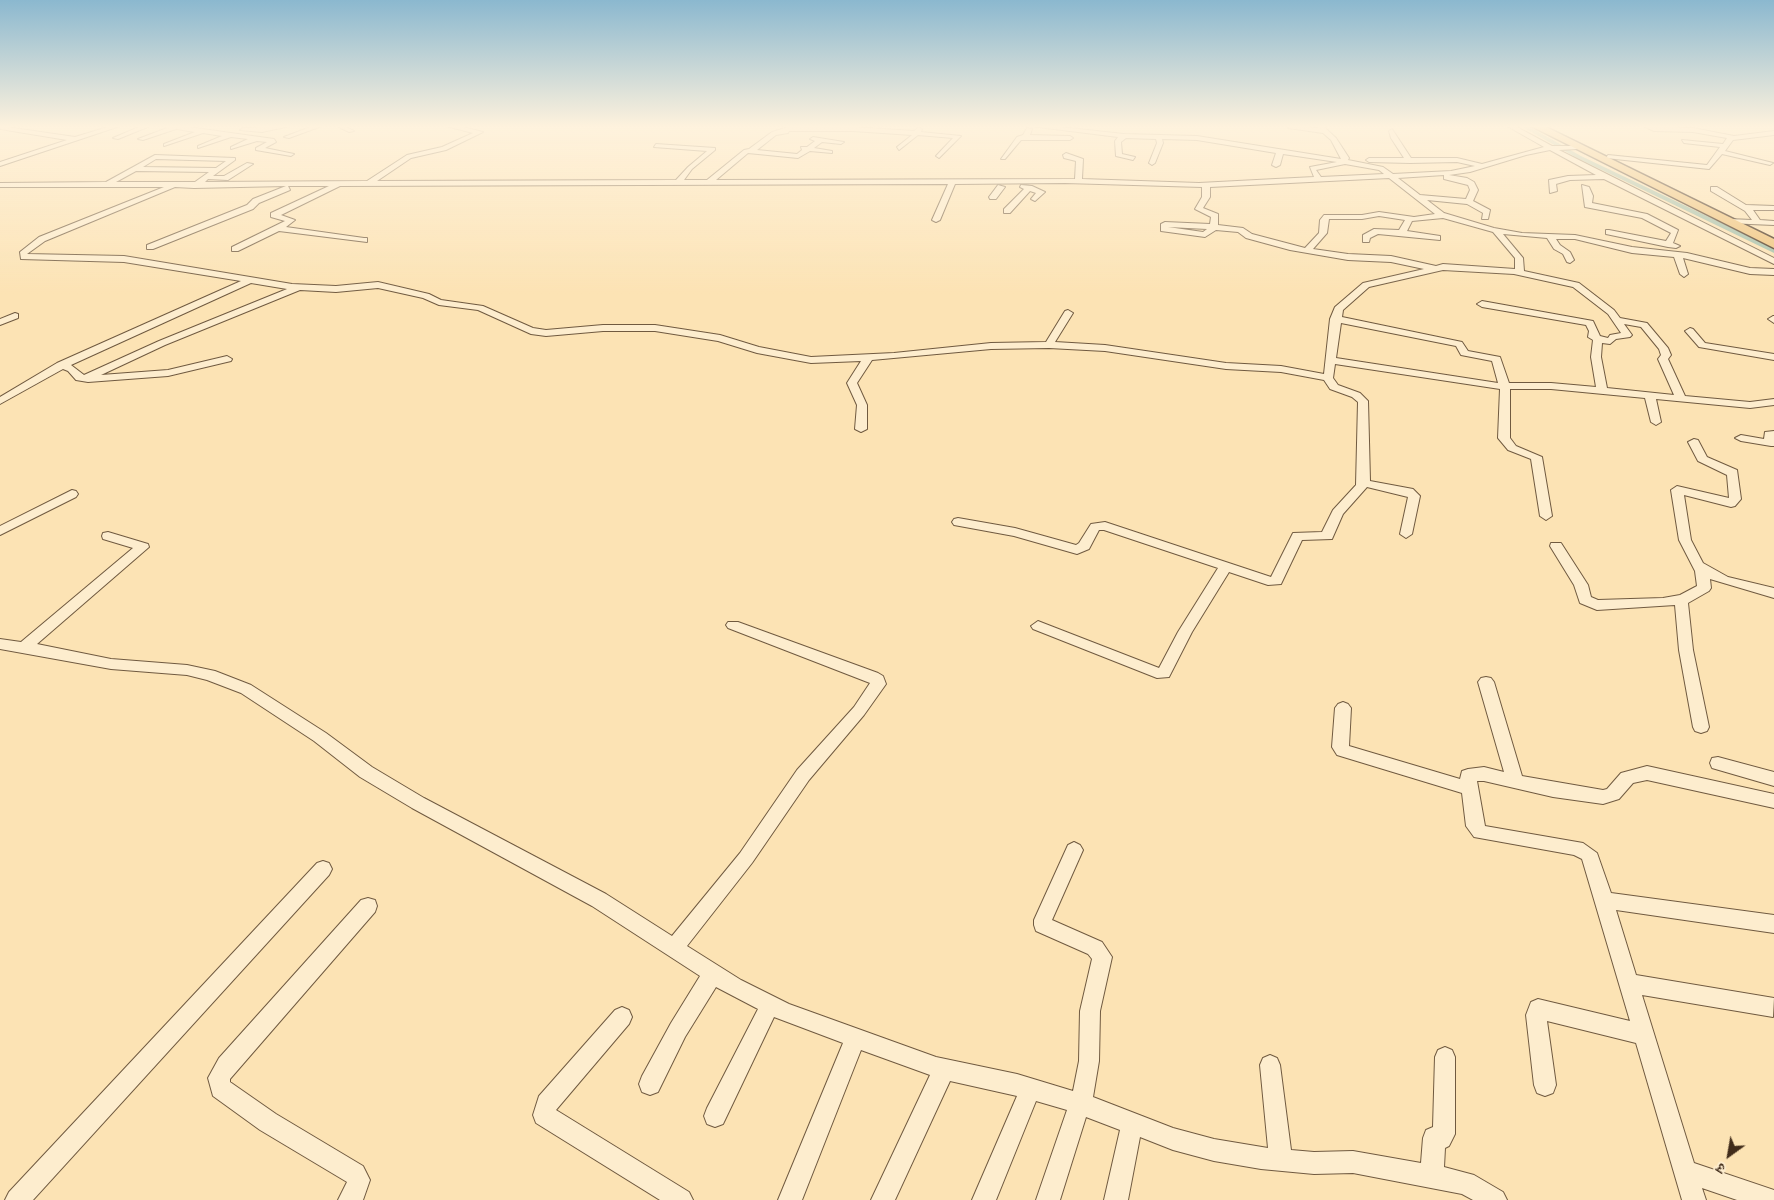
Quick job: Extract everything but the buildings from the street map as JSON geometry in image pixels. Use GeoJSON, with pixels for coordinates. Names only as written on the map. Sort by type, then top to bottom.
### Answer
{"type":"FeatureCollection","features":[{"type":"Feature","properties":{"kind":"highway"},"geometry":{"type":"LineString","coordinates":[[1642,182],[1774,244]]}},
{"type":"Feature","properties":{"kind":"highway"},"geometry":{"type":"LineString","coordinates":[[1660,182],[1721,212],[1726,220]]}},
{"type":"Feature","properties":{"kind":"street"},"geometry":{"type":"LineString","coordinates":[[104,186],[111,182]]}},
{"type":"Feature","properties":{"kind":"street"},"geometry":{"type":"LineString","coordinates":[[194,186],[200,182]]}},
{"type":"Feature","properties":{"kind":"street"},"geometry":{"type":"LineString","coordinates":[[0,185],[194,186],[709,182],[952,182],[1016,184],[1057,182]]}},
{"type":"Feature","properties":{"kind":"street"},"geometry":{"type":"LineString","coordinates":[[936,220],[952,182]]}},
{"type":"Feature","properties":{"kind":"street"},"geometry":{"type":"LineString","coordinates":[[1110,182],[1206,185],[1274,182]]}},
{"type":"Feature","properties":{"kind":"street"},"geometry":{"type":"LineString","coordinates":[[1397,182],[1442,216]]}},
{"type":"Feature","properties":{"kind":"street"},"geometry":{"type":"LineString","coordinates":[[1468,182],[1474,190],[1469,202]]}},
{"type":"Feature","properties":{"kind":"street"},"geometry":{"type":"LineString","coordinates":[[1552,182],[1553,190]]}},
{"type":"Feature","properties":{"kind":"street"},"geometry":{"type":"LineString","coordinates":[[1618,182],[1774,261]]}},
{"type":"Feature","properties":{"kind":"street"},"geometry":{"type":"LineString","coordinates":[[150,247],[250,207],[256,201],[295,184]]}},
{"type":"Feature","properties":{"kind":"street"},"geometry":{"type":"LineString","coordinates":[[235,249],[291,220],[274,215],[338,184]]}},
{"type":"Feature","properties":{"kind":"street"},"geometry":{"type":"LineString","coordinates":[[967,188],[1001,187],[1016,184],[1041,192],[1035,199]]}},
{"type":"Feature","properties":{"kind":"street"},"geometry":{"type":"LineString","coordinates":[[1206,185],[1206,197],[1199,209],[1216,216],[1214,227],[1205,235],[1163,228],[1165,224],[1214,227],[1240,230],[1250,236],[1272,243],[1348,257],[1391,259],[1433,268],[1471,267],[1520,272],[1577,285],[1604,305],[1626,336],[1613,337],[1610,341],[1598,340],[1593,337],[1594,331],[1590,323],[1482,304]]}},
{"type":"Feature","properties":{"kind":"street"},"geometry":{"type":"LineString","coordinates":[[172,186],[42,239],[28,248],[23,254],[24,257],[124,259],[297,288],[336,289],[378,285],[426,296],[439,302],[472,306],[524,329],[538,332],[603,328],[655,328],[720,338],[757,350],[795,358],[826,361],[991,346],[1050,345],[1105,348],[1226,366],[1281,369],[1328,378]]}},
{"type":"Feature","properties":{"kind":"street"},"geometry":{"type":"LineString","coordinates":[[993,197],[1001,187]]}},
{"type":"Feature","properties":{"kind":"street"},"geometry":{"type":"LineString","coordinates":[[1585,187],[1589,196],[1588,205],[1645,217],[1675,232],[1668,245]]}},
{"type":"Feature","properties":{"kind":"street"},"geometry":{"type":"LineString","coordinates":[[1007,211],[1029,188]]}},
{"type":"Feature","properties":{"kind":"street"},"geometry":{"type":"LineString","coordinates":[[1714,189],[1746,207],[1755,216],[1756,221]]}},
{"type":"Feature","properties":{"kind":"street"},"geometry":{"type":"LineString","coordinates":[[1416,197],[1469,202],[1487,212],[1485,217]]}},
{"type":"Feature","properties":{"kind":"street"},"geometry":{"type":"LineString","coordinates":[[1637,205],[1650,198]]}},
{"type":"Feature","properties":{"kind":"street"},"geometry":{"type":"LineString","coordinates":[[1746,207],[1774,208]]}},
{"type":"Feature","properties":{"kind":"street"},"geometry":{"type":"LineString","coordinates":[[1308,250],[1324,233],[1324,220],[1327,217],[1362,217],[1380,214],[1410,219],[1442,216],[1522,235],[1575,237],[1640,251],[1711,261],[1750,271],[1774,272]]}},
{"type":"Feature","properties":{"kind":"street"},"geometry":{"type":"LineString","coordinates":[[1402,233],[1410,219]]}},
{"type":"Feature","properties":{"kind":"street"},"geometry":{"type":"LineString","coordinates":[[1726,220],[1774,223]]}},
{"type":"Feature","properties":{"kind":"street"},"geometry":{"type":"LineString","coordinates":[[278,228],[364,240]]}},
{"type":"Feature","properties":{"kind":"street"},"geometry":{"type":"LineString","coordinates":[[1495,230],[1519,258],[1520,272]]}},
{"type":"Feature","properties":{"kind":"street"},"geometry":{"type":"LineString","coordinates":[[1366,240],[1366,237],[1377,231],[1438,238]]}},
{"type":"Feature","properties":{"kind":"street"},"geometry":{"type":"LineString","coordinates":[[1609,232],[1710,254],[1711,261]]}},
{"type":"Feature","properties":{"kind":"street"},"geometry":{"type":"LineString","coordinates":[[1550,236],[1557,248],[1566,252],[1570,260]]}},
{"type":"Feature","properties":{"kind":"street"},"geometry":{"type":"LineString","coordinates":[[1678,255],[1684,274]]}},
{"type":"Feature","properties":{"kind":"street"},"geometry":{"type":"LineString","coordinates":[[958,522],[1016,532],[1077,550],[1084,546],[1096,528],[1105,526],[1265,580],[1276,581],[1298,536],[1327,536],[1336,513],[1363,484],[1363,401],[1356,395],[1334,387],[1328,378],[1335,320],[1340,306],[1360,288],[1384,280],[1410,276],[1433,268]]}},
{"type":"Feature","properties":{"kind":"street"},"geometry":{"type":"LineString","coordinates":[[0,400],[58,367],[248,281]]}},
{"type":"Feature","properties":{"kind":"street"},"geometry":{"type":"LineString","coordinates":[[84,379],[140,353],[297,288]]}},
{"type":"Feature","properties":{"kind":"street"},"geometry":{"type":"LineString","coordinates":[[1050,345],[1068,313]]}},
{"type":"Feature","properties":{"kind":"street"},"geometry":{"type":"LineString","coordinates":[[0,322],[15,316]]}},
{"type":"Feature","properties":{"kind":"street"},"geometry":{"type":"LineString","coordinates":[[1335,320],[1459,344],[1465,353],[1496,359],[1505,388],[1504,438],[1512,448],[1536,457],[1546,516]]}},
{"type":"Feature","properties":{"kind":"street"},"geometry":{"type":"LineString","coordinates":[[1616,320],[1644,324],[1650,335],[1666,354],[1663,359],[1681,398]]}},
{"type":"Feature","properties":{"kind":"street"},"geometry":{"type":"LineString","coordinates":[[1690,331],[1702,345],[1774,357]]}},
{"type":"Feature","properties":{"kind":"street"},"geometry":{"type":"LineString","coordinates":[[1598,340],[1596,357],[1602,390]]}},
{"type":"Feature","properties":{"kind":"street"},"geometry":{"type":"LineString","coordinates":[[861,430],[862,405],[852,383],[868,358]]}},
{"type":"Feature","properties":{"kind":"street"},"geometry":{"type":"LineString","coordinates":[[58,367],[72,369],[80,378],[84,379],[168,373],[227,359]]}},
{"type":"Feature","properties":{"kind":"street"},"geometry":{"type":"LineString","coordinates":[[1331,360],[1505,388],[1551,386],[1750,404],[1773,403]]}},
{"type":"Feature","properties":{"kind":"street"},"geometry":{"type":"LineString","coordinates":[[1650,395],[1656,422]]}},
{"type":"Feature","properties":{"kind":"street"},"geometry":{"type":"LineString","coordinates":[[1741,438],[1771,443],[1769,434],[1774,434]]}},
{"type":"Feature","properties":{"kind":"street"},"geometry":{"type":"LineString","coordinates":[[1694,442],[1702,458],[1734,475],[1733,502],[1682,490],[1677,491],[1685,540],[1697,565],[1702,570],[1742,586],[1774,593]]}},
{"type":"Feature","properties":{"kind":"street"},"geometry":{"type":"LineString","coordinates":[[1363,484],[1409,492],[1414,496],[1406,534]]}},
{"type":"Feature","properties":{"kind":"street"},"geometry":{"type":"LineString","coordinates":[[0,531],[72,494]]}},
{"type":"Feature","properties":{"kind":"street"},"geometry":{"type":"LineString","coordinates":[[23,648],[143,549],[141,544],[108,536]]}},
{"type":"Feature","properties":{"kind":"street"},"geometry":{"type":"LineString","coordinates":[[1556,546],[1581,585],[1585,600],[1591,604],[1603,605],[1680,600],[1704,588],[1702,570]]}},
{"type":"Feature","properties":{"kind":"street"},"geometry":{"type":"LineString","coordinates":[[1038,626],[1157,673],[1164,673],[1184,632],[1226,566]]}},
{"type":"Feature","properties":{"kind":"street"},"geometry":{"type":"LineString","coordinates":[[1680,600],[1686,650],[1701,727]]}},
{"type":"Feature","properties":{"kind":"street"},"geometry":{"type":"LineString","coordinates":[[673,949],[746,858],[803,775],[859,711],[878,684],[878,680],[873,677],[733,625]]}},
{"type":"Feature","properties":{"kind":"street"},"geometry":{"type":"LineString","coordinates":[[0,644],[111,664],[187,670],[210,675],[246,689],[320,737],[366,772],[462,828],[531,862],[599,900],[713,974],[770,1005],[856,1038],[944,1069],[1080,1103],[1173,1139],[1214,1150],[1314,1163],[1353,1162],[1466,1184],[1495,1200]]}},
{"type":"Feature","properties":{"kind":"street"},"geometry":{"type":"LineString","coordinates":[[1486,682],[1515,781]]}},
{"type":"Feature","properties":{"kind":"street"},"geometry":{"type":"LineString","coordinates":[[1343,708],[1340,747],[1343,751],[1470,789]]}},
{"type":"Feature","properties":{"kind":"street"},"geometry":{"type":"LineString","coordinates":[[1718,763],[1774,778]]}},
{"type":"Feature","properties":{"kind":"street"},"geometry":{"type":"LineString","coordinates":[[1694,1200],[1591,858],[1583,850],[1485,834],[1477,830],[1468,779],[1471,775],[1484,774],[1553,790],[1603,797],[1612,794],[1627,778],[1647,773],[1774,801]]}},
{"type":"Feature","properties":{"kind":"street"},"geometry":{"type":"LineString","coordinates":[[1048,1200],[1087,1078],[1092,994],[1102,957],[1094,948],[1046,927],[1042,922],[1074,850]]}},
{"type":"Feature","properties":{"kind":"street"},"geometry":{"type":"LineString","coordinates":[[16,1200],[323,869]]}},
{"type":"Feature","properties":{"kind":"street"},"geometry":{"type":"LineString","coordinates":[[1604,900],[1774,924]]}},
{"type":"Feature","properties":{"kind":"street"},"geometry":{"type":"LineString","coordinates":[[350,1200],[358,1188],[359,1180],[355,1174],[268,1122],[222,1088],[219,1078],[226,1065],[368,906]]}},
{"type":"Feature","properties":{"kind":"street"},"geometry":{"type":"LineString","coordinates":[[650,1084],[678,1030],[713,974]]}},
{"type":"Feature","properties":{"kind":"street"},"geometry":{"type":"LineString","coordinates":[[1629,983],[1773,1007]]}},
{"type":"Feature","properties":{"kind":"street"},"geometry":{"type":"LineString","coordinates":[[715,1116],[770,1005]]}},
{"type":"Feature","properties":{"kind":"street"},"geometry":{"type":"LineString","coordinates":[[1545,1085],[1536,1011],[1538,1009],[1591,1020],[1644,1035]]}},
{"type":"Feature","properties":{"kind":"street"},"geometry":{"type":"LineString","coordinates":[[622,1017],[547,1104],[544,1115],[681,1200]]}},
{"type":"Feature","properties":{"kind":"street"},"geometry":{"type":"LineString","coordinates":[[790,1200],[856,1038]]}},
{"type":"Feature","properties":{"kind":"street"},"geometry":{"type":"LineString","coordinates":[[1432,1177],[1434,1138],[1441,1138],[1444,1134],[1445,1058]]}},
{"type":"Feature","properties":{"kind":"street"},"geometry":{"type":"LineString","coordinates":[[1270,1065],[1282,1160]]}},
{"type":"Feature","properties":{"kind":"street"},"geometry":{"type":"LineString","coordinates":[[883,1200],[944,1069]]}},
{"type":"Feature","properties":{"kind":"street"},"geometry":{"type":"LineString","coordinates":[[984,1200],[1030,1089]]}},
{"type":"Feature","properties":{"kind":"street"},"geometry":{"type":"LineString","coordinates":[[1116,1200],[1132,1124]]}},
{"type":"Feature","properties":{"kind":"street"},"geometry":{"type":"LineString","coordinates":[[1685,1171],[1770,1200]]}},
{"type":"Feature","properties":{"kind":"waterway"},"geometry":{"type":"LineString","coordinates":[[1631,182],[1774,251]]}}]}
